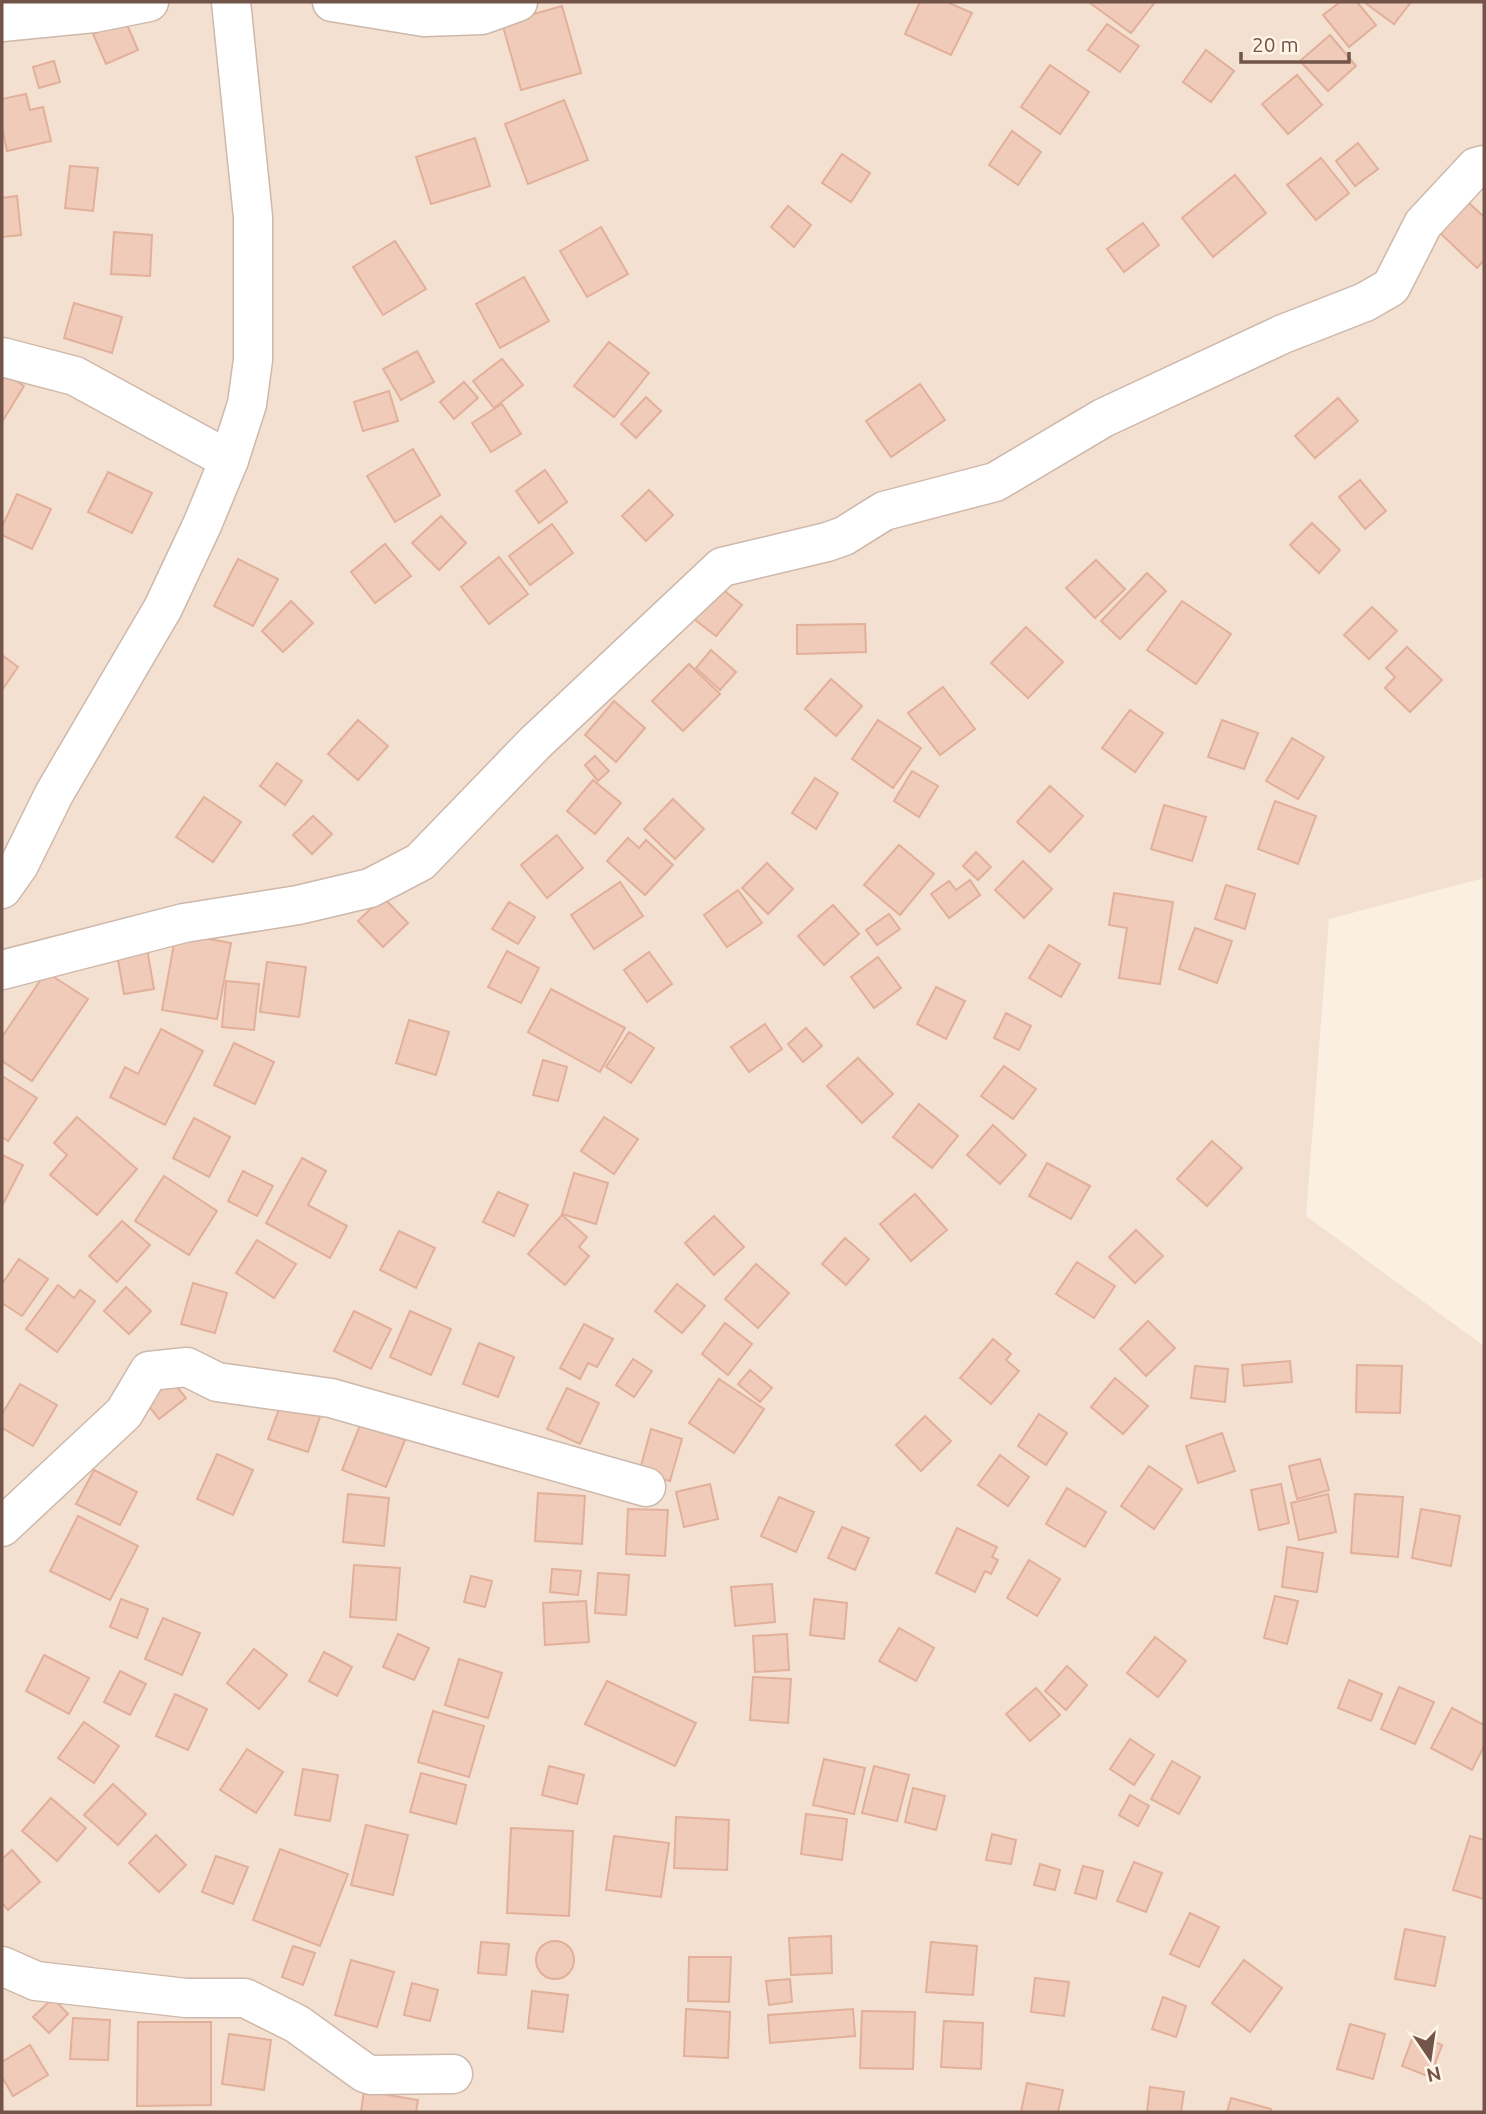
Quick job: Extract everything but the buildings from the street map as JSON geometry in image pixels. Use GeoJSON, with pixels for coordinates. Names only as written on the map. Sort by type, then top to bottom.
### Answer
{"type":"FeatureCollection","features":[{"type":"Feature","properties":{"kind":"street"},"geometry":{"type":"LineString","coordinates":[[2,22],[94,13],[149,2]]}},
{"type":"Feature","properties":{"kind":"street"},"geometry":{"type":"LineString","coordinates":[[7,868],[54,794],[163,608],[229,460],[247,404],[253,360],[253,217],[230,2]]}},
{"type":"Feature","properties":{"kind":"street"},"geometry":{"type":"LineString","coordinates":[[332,2],[424,17],[482,15],[519,2]]}},
{"type":"Feature","properties":{"kind":"street"},"geometry":{"type":"LineString","coordinates":[[2,970],[184,923],[298,905],[370,888],[420,862],[535,743],[722,567],[827,542],[844,536],[884,511],[995,482],[1102,418],[1283,334],[1365,302],[1391,287],[1423,224],[1475,167],[1484,165]]}},
{"type":"Feature","properties":{"kind":"street"},"geometry":{"type":"LineString","coordinates":[[2,357],[75,376],[229,460]]}},
{"type":"Feature","properties":{"kind":"street"},"geometry":{"type":"LineString","coordinates":[[2,1527],[124,1413],[149,1371],[187,1367],[217,1382],[331,1398],[646,1487]]}},
{"type":"Feature","properties":{"kind":"street"},"geometry":{"type":"LineString","coordinates":[[2,1966],[36,1981],[186,1998],[245,1998],[297,2024],[365,2073],[453,2074]]}},
{"type":"Feature","properties":{"kind":"shaded area"},"geometry":{"type":"Polygon","coordinates":[[[2,2],[1484,2],[1484,878],[1329,919],[1306,1216],[1484,1346],[1484,2112],[2,2112],[2,2]]]}}]}
